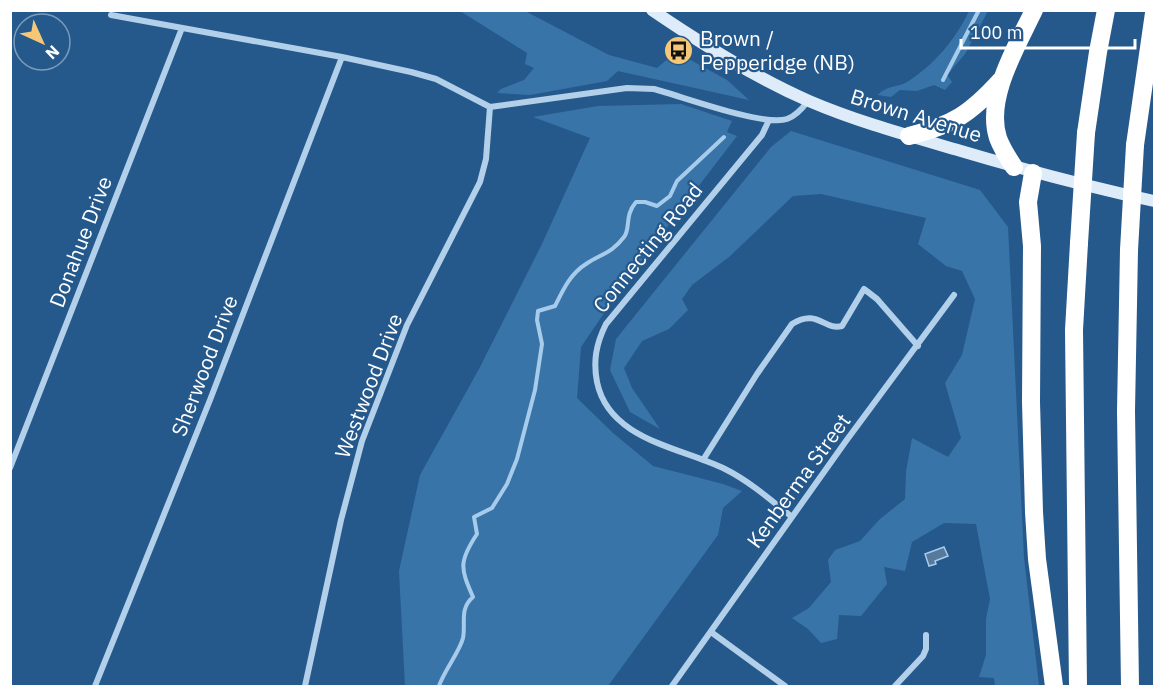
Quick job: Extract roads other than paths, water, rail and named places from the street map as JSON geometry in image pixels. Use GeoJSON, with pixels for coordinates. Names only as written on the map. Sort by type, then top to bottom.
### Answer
{"type":"FeatureCollection","features":[{"type":"Feature","properties":{"kind":"highway"},"geometry":{"type":"LineString","coordinates":[[909,136],[946,125],[966,114],[983,100],[1001,80],[1034,10]]}},
{"type":"Feature","properties":{"kind":"highway"},"geometry":{"type":"LineString","coordinates":[[1078,687],[1074,330],[1086,133],[1106,10]]}},
{"type":"Feature","properties":{"kind":"highway"},"geometry":{"type":"LineString","coordinates":[[1130,687],[1126,411],[1129,250],[1135,145],[1155,13]]}},
{"type":"Feature","properties":{"kind":"highway"},"geometry":{"type":"LineString","coordinates":[[1001,80],[996,127],[1002,148],[1014,167]]}},
{"type":"Feature","properties":{"kind":"highway"},"geometry":{"type":"LineString","coordinates":[[1033,172],[1028,202],[1032,246],[1031,402],[1034,512],[1037,559],[1054,687]]}},
{"type":"Feature","properties":{"kind":"main road","name":"Brown Avenue"},"geometry":{"type":"LineString","coordinates":[[652,10],[740,66],[808,100],[869,124],[1014,167],[1155,201]]}},
{"type":"Feature","properties":{"kind":"street"},"geometry":{"type":"LineString","coordinates":[[111,15],[342,57],[436,79],[490,107],[641,88],[654,89],[769,120],[785,120],[796,114],[808,100]]}},
{"type":"Feature","properties":{"kind":"street","name":"Donahue Drive"},"geometry":{"type":"LineString","coordinates":[[10,468],[182,28]]}},
{"type":"Feature","properties":{"kind":"street","name":"Sherwood Drive"},"geometry":{"type":"LineString","coordinates":[[95,687],[210,400],[342,57]]}},
{"type":"Feature","properties":{"kind":"street","name":"Westwood Drive"},"geometry":{"type":"LineString","coordinates":[[305,687],[341,520],[362,441],[407,325],[480,182],[486,159],[490,107]]}},
{"type":"Feature","properties":{"kind":"street","name":"Connecting Road"},"geometry":{"type":"LineString","coordinates":[[769,120],[762,135],[616,311],[603,330],[596,349],[598,385],[606,406],[615,417],[637,433],[726,470],[750,484],[792,517]]}},
{"type":"Feature","properties":{"kind":"street"},"geometry":{"type":"LineString","coordinates":[[703,460],[757,374],[792,324],[798,320],[816,318],[834,327],[842,326],[864,289],[877,299],[918,346]]}},
{"type":"Feature","properties":{"kind":"street","name":"Kenberma Street"},"geometry":{"type":"LineString","coordinates":[[672,687],[792,517],[954,295]]}},
{"type":"Feature","properties":{"kind":"street"},"geometry":{"type":"LineString","coordinates":[[711,632],[785,687]]}},
{"type":"Feature","properties":{"kind":"street"},"geometry":{"type":"LineString","coordinates":[[896,687],[923,656],[926,650],[926,634]]}},
{"type":"Feature","properties":{"kind":"waterway"},"geometry":{"type":"LineString","coordinates":[[943,80],[979,10]]}},
{"type":"Feature","properties":{"kind":"waterway"},"geometry":{"type":"LineString","coordinates":[[439,686],[463,638],[464,611],[473,597],[463,565],[467,551],[477,534],[474,517],[492,508],[507,484],[517,459],[535,390],[542,344],[537,320],[538,311],[555,306],[576,273],[620,242],[626,233],[630,212],[636,202],[657,206],[670,196],[677,181],[724,137]]}},
{"type":"Feature","properties":{"kind":"place","name":"Brown / Pepperidge (NB)"},"geometry":{"type":"Point","coordinates":[679,51]}}]}
